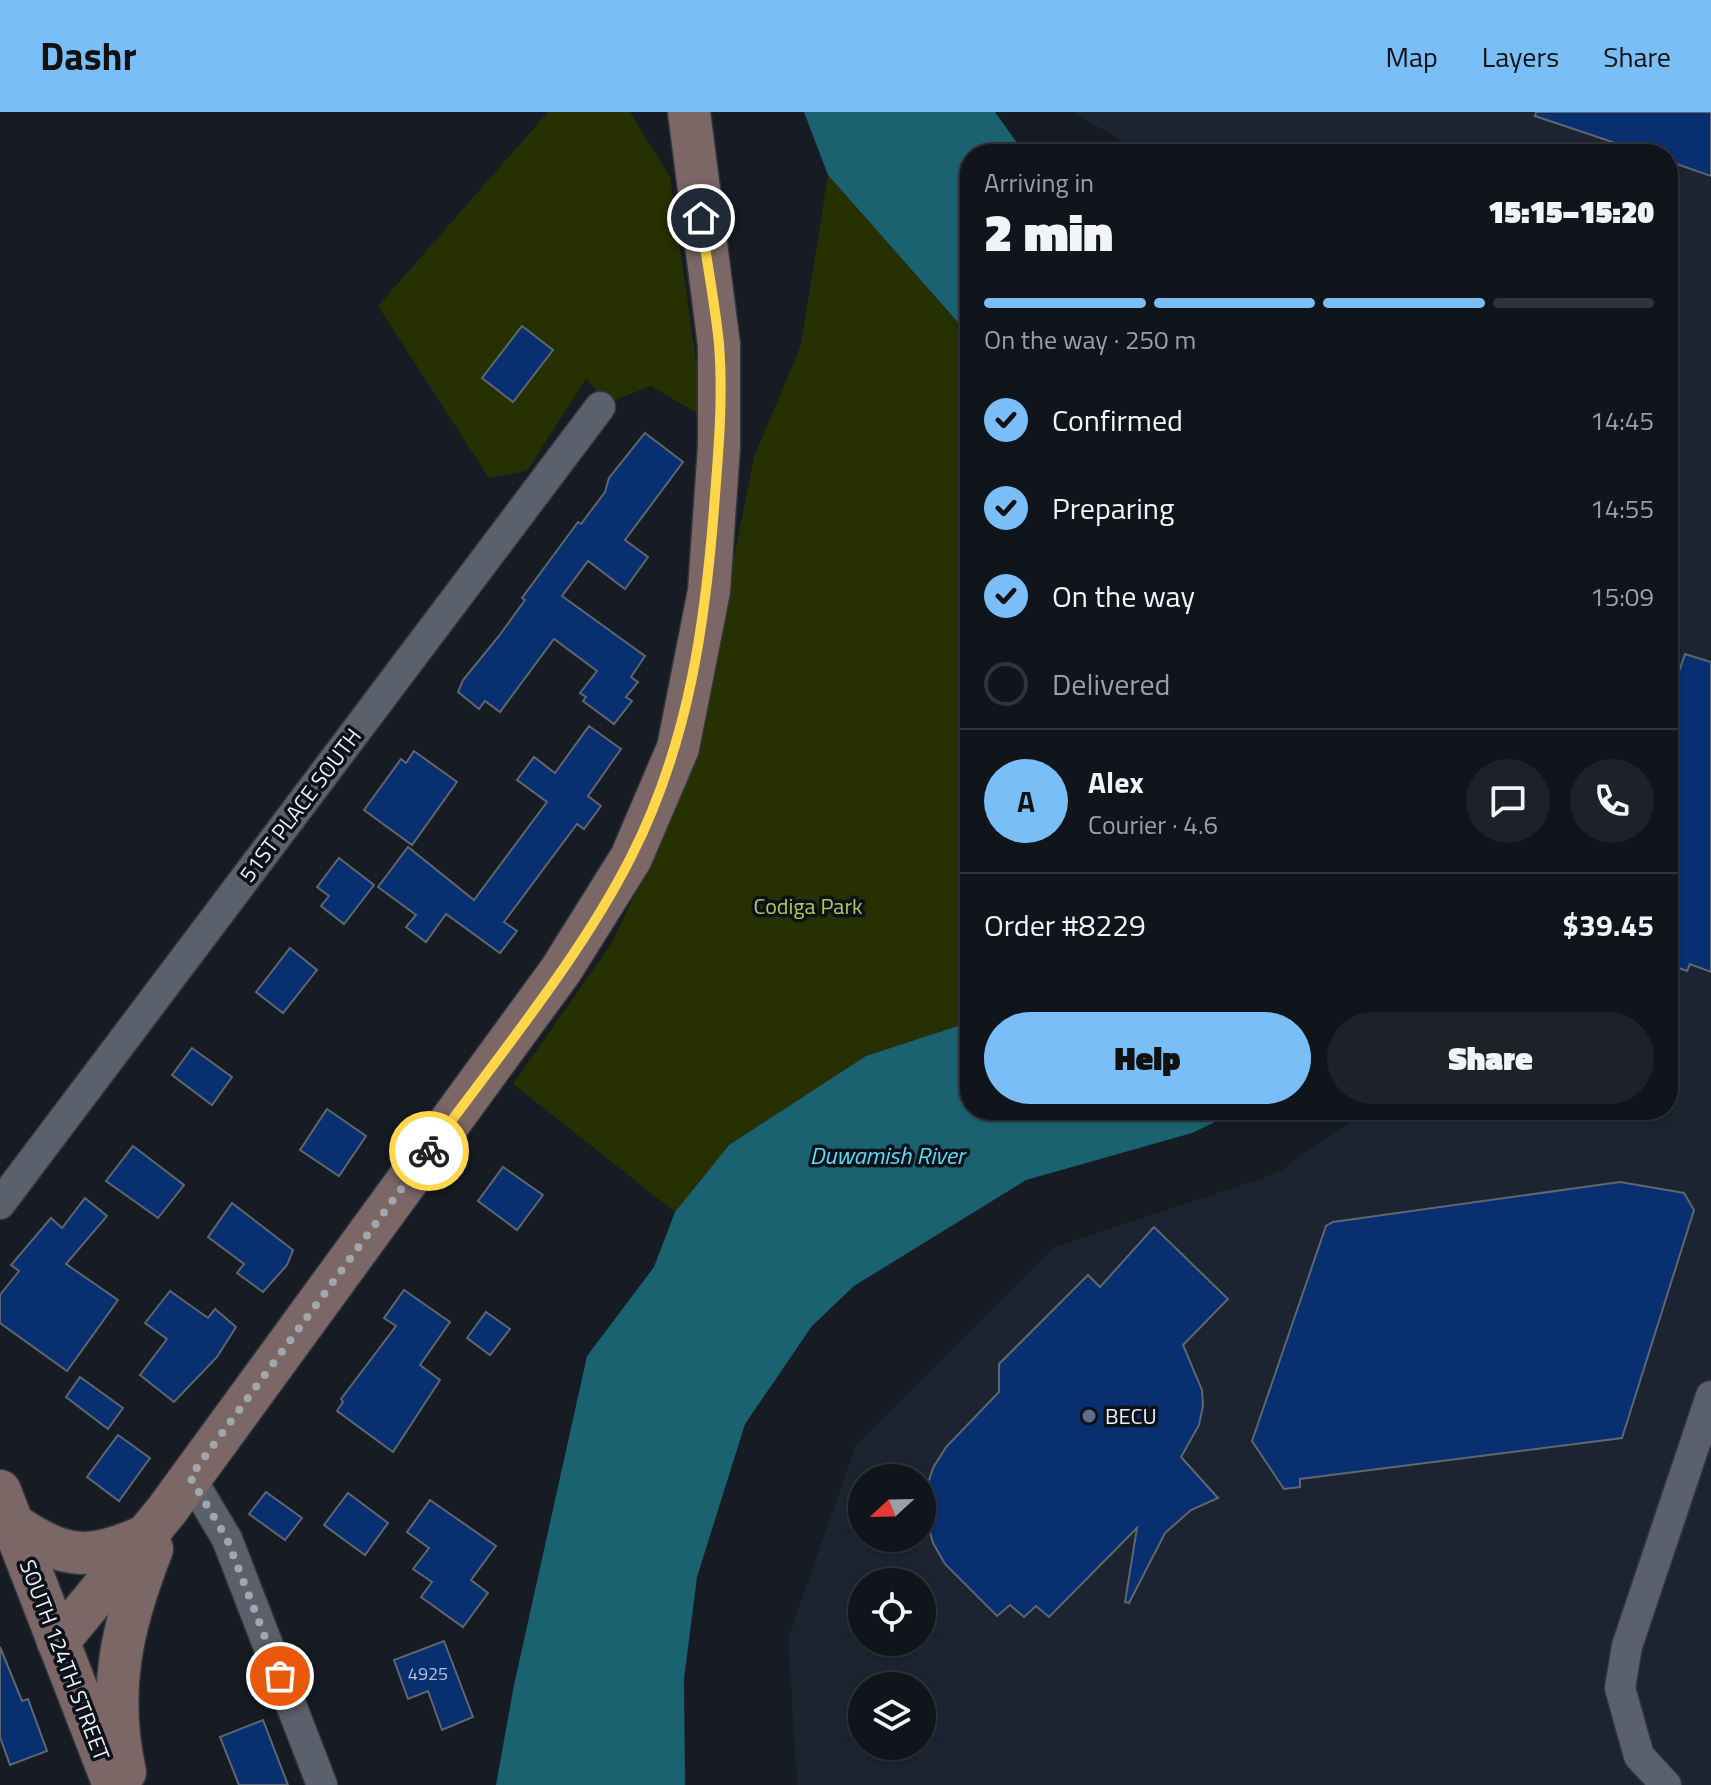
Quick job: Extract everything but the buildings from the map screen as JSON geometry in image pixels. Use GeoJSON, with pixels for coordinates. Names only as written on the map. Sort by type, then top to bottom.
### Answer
{"type":"FeatureCollection","features":[{"type":"Feature","properties":{"kind":"street"},"geometry":{"type":"LineString","coordinates":[[58,1642],[168,1507],[561,970],[631,858],[678,748],[709,591],[719,446],[719,345],[691,122]]}},
{"type":"Feature","properties":{"kind":"street","name":"51ST PLACE SOUTH"},"geometry":{"type":"LineString","coordinates":[[0,1204],[600,407]]}},
{"type":"Feature","properties":{"kind":"street"},"geometry":{"type":"LineString","coordinates":[[1666,1785],[1639,1756],[1620,1688],[1627,1646],[1711,1396]]}},
{"type":"Feature","properties":{"kind":"street"},"geometry":{"type":"LineString","coordinates":[[6,1508],[41,1544],[75,1554],[116,1549],[168,1507]]}},
{"type":"Feature","properties":{"kind":"street"},"geometry":{"type":"LineString","coordinates":[[128,1785],[117,1701],[119,1655],[127,1621],[168,1507]]}},
{"type":"Feature","properties":{"kind":"street"},"geometry":{"type":"LineString","coordinates":[[168,1507],[227,1539],[322,1785]]}},
{"type":"Feature","properties":{"kind":"street","name":"SOUTH 124TH STREET"},"geometry":{"type":"LineString","coordinates":[[6,1508],[114,1785]]}},
{"type":"Feature","properties":{"kind":"street"},"geometry":{"type":"LineString","coordinates":[[58,1642],[127,1621]]}},
{"type":"Feature","properties":{"kind":"shaded area"},"geometry":{"type":"Polygon","coordinates":[[[1073,112],[1711,112],[1711,1785],[797,1785],[788,1638],[848,1468],[848,1552],[936,1552],[936,1464],[849,1464],[856,1445],[1055,1247],[1277,1173],[1353,1120],[1678,1120],[1678,144],[1127,144],[1073,112]]]}},
{"type":"Feature","properties":{"kind":"green space"},"geometry":{"type":"Polygon","coordinates":[[[548,112],[630,112],[670,177],[697,368],[697,413],[651,386],[607,403],[586,379],[527,471],[489,478],[378,306],[548,112]]]}},
{"type":"Feature","properties":{"kind":"green space","name":"Codiga Park"},"geometry":{"type":"Polygon","coordinates":[[[828,175],[960,325],[960,1025],[866,1056],[729,1145],[675,1212],[513,1084],[611,944],[679,802],[716,649],[754,457],[801,345],[828,175]]]}},
{"type":"Feature","properties":{"kind":"water"},"geometry":{"type":"Polygon","coordinates":[[[804,112],[995,112],[1018,144],[960,144],[960,325],[828,175],[804,112]]]}},
{"type":"Feature","properties":{"kind":"water","name":"Duwamish River"},"geometry":{"type":"Polygon","coordinates":[[[960,1025],[960,1120],[1219,1120],[1192,1133],[1026,1180],[854,1286],[812,1326],[745,1424],[697,1577],[684,1679],[685,1785],[496,1785],[514,1685],[587,1356],[654,1267],[675,1212],[729,1145],[866,1056],[960,1025]]]}},
{"type":"Feature","properties":{"kind":"way so far"},"geometry":{"type":"LineString","coordinates":[[280,1676],[227,1539],[190,1477],[429,1151]]}},
{"type":"Feature","properties":{"kind":"place","name":"BECU"},"geometry":{"type":"Point","coordinates":[1089,1416]}},
{"type":"Feature","properties":{"kind":"route"},"geometry":{"type":"LineString","coordinates":[[429,1151],[561,970],[631,858],[678,748],[709,591],[719,446],[719,345],[701,218]]}}]}
